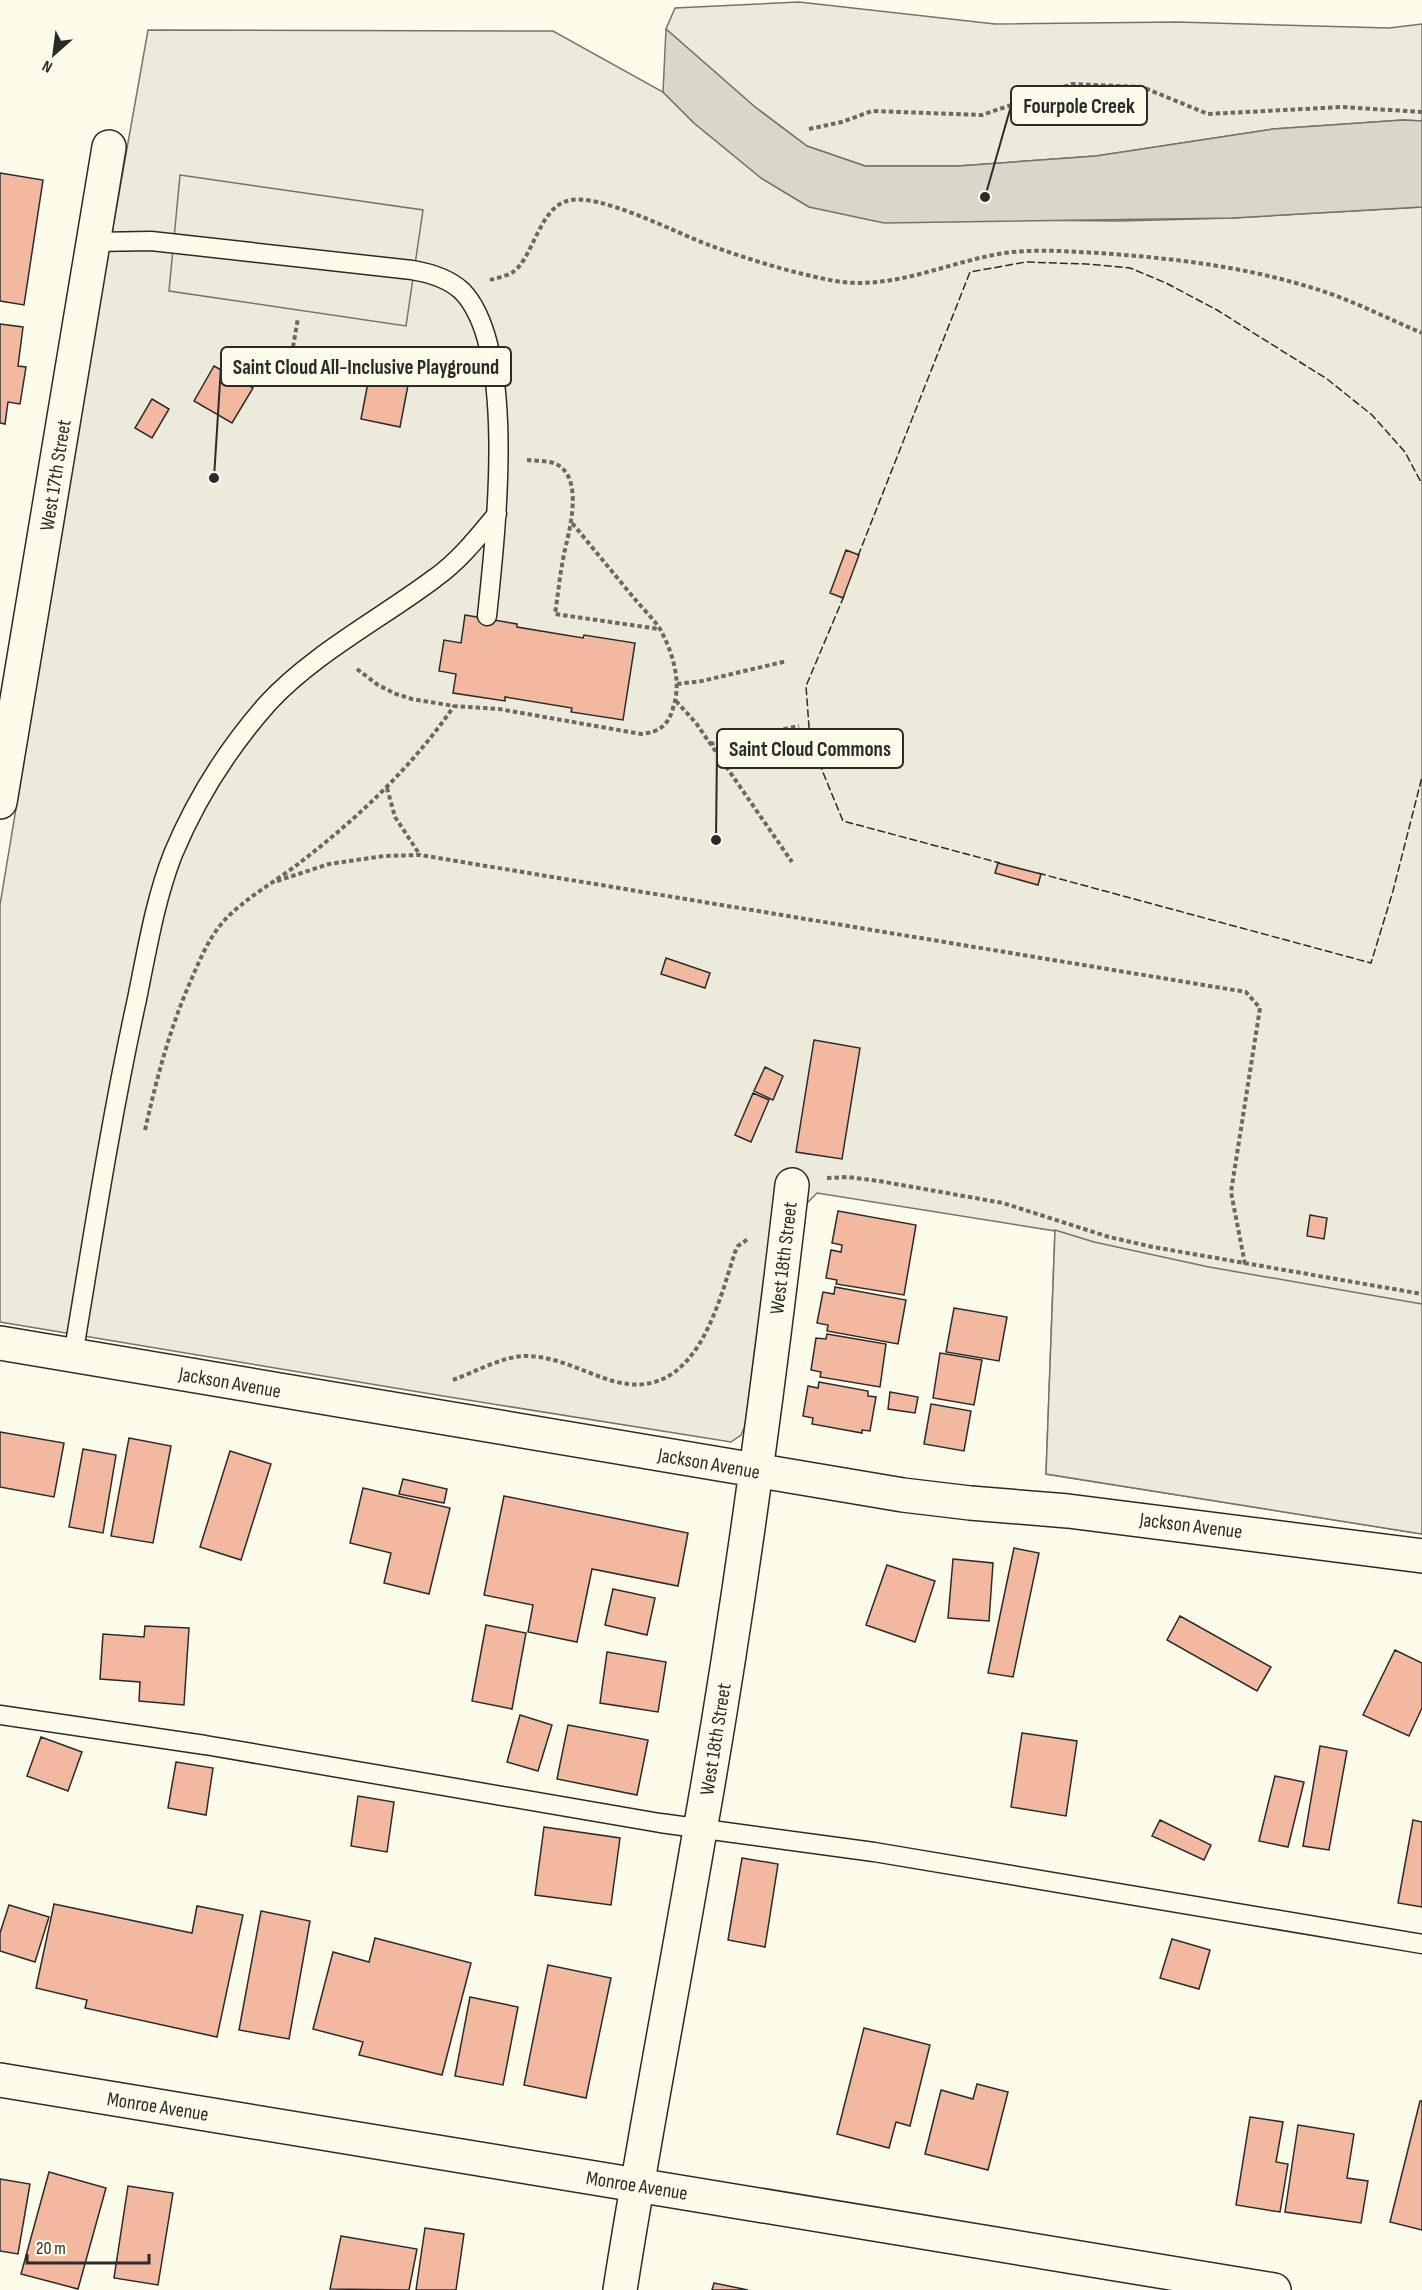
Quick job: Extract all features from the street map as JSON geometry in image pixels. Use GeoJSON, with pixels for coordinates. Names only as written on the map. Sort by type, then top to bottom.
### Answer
{"type":"FeatureCollection","features":[{"type":"Feature","properties":{"kind":"street","name":"West 17th Street"},"geometry":{"type":"LineString","coordinates":[[0,802],[109,147]]}},
{"type":"Feature","properties":{"kind":"street","name":"West 18th Street"},"geometry":{"type":"LineString","coordinates":[[620,2290],[701,1828],[757,1472],[791,1194]]}},
{"type":"Feature","properties":{"kind":"street","name":"Jackson Avenue"},"geometry":{"type":"LineString","coordinates":[[0,1343],[903,1495],[1103,1515],[1422,1556]]}},
{"type":"Feature","properties":{"kind":"street","name":"Monroe Avenue"},"geometry":{"type":"LineString","coordinates":[[0,2080],[1274,2290]]}},
{"type":"Feature","properties":{"kind":"lane"},"geometry":{"type":"LineString","coordinates":[[94,242],[151,241],[412,270],[432,273],[461,290],[472,304],[487,341],[495,376],[498,436],[497,514],[487,616]]}},
{"type":"Feature","properties":{"kind":"lane"},"geometry":{"type":"LineString","coordinates":[[73,1356],[112,1117],[151,934],[160,894],[173,854],[193,812],[218,769],[246,730],[271,701],[318,660],[437,577],[470,547],[497,514]]}},
{"type":"Feature","properties":{"kind":"lane"},"geometry":{"type":"LineString","coordinates":[[0,1714],[206,1745],[701,1828],[874,1852],[1422,1944]]}},
{"type":"Feature","properties":{"kind":"path"},"geometry":{"type":"LineString","coordinates":[[809,129],[842,122],[872,111],[982,115],[1072,84],[1142,87],[1208,114],[1342,107],[1422,112]]}},
{"type":"Feature","properties":{"kind":"path"},"geometry":{"type":"LineString","coordinates":[[461,290],[512,273],[518,267],[542,224],[553,211],[566,201],[583,199],[602,203],[709,245],[758,261],[837,281],[885,282],[911,277],[979,257],[1037,250],[1151,257],[1213,264],[1307,286],[1339,297],[1422,333]]}},
{"type":"Feature","properties":{"kind":"path"},"geometry":{"type":"LineString","coordinates":[[293,347],[298,318]]}},
{"type":"Feature","properties":{"kind":"path"},"geometry":{"type":"LineString","coordinates":[[526,460],[560,466],[566,472],[571,491],[572,523],[564,552],[555,614],[660,629]]}},
{"type":"Feature","properties":{"kind":"path"},"geometry":{"type":"LineString","coordinates":[[343,642],[354,667],[378,685],[396,694],[454,706],[499,709],[640,734],[664,727],[670,718],[676,700],[678,684],[676,668],[660,629],[572,523]]}},
{"type":"Feature","properties":{"kind":"path"},"geometry":{"type":"LineString","coordinates":[[678,684],[702,681],[787,661]]}},
{"type":"Feature","properties":{"kind":"path"},"geometry":{"type":"LineString","coordinates":[[676,700],[696,723],[792,862]]}},
{"type":"Feature","properties":{"kind":"path"},"geometry":{"type":"LineString","coordinates":[[142,1140],[160,1064],[174,1018],[199,962],[223,922],[243,904],[277,881],[362,813],[414,759],[454,706]]}},
{"type":"Feature","properties":{"kind":"path"},"geometry":{"type":"LineString","coordinates":[[711,744],[800,726]]}},
{"type":"Feature","properties":{"kind":"path"},"geometry":{"type":"LineString","coordinates":[[387,788],[395,818],[420,855]]}},
{"type":"Feature","properties":{"kind":"path"},"geometry":{"type":"LineString","coordinates":[[277,881],[329,864],[384,856],[420,855],[1246,992],[1260,1008],[1231,1192],[1245,1264]]}},
{"type":"Feature","properties":{"kind":"path"},"geometry":{"type":"LineString","coordinates":[[445,1381],[509,1358],[526,1356],[565,1364],[614,1381],[632,1384],[650,1383],[670,1376],[687,1362],[698,1347],[714,1315],[738,1246],[772,1228],[781,1218],[791,1194],[824,1178],[848,1177],[879,1181],[1003,1203],[1109,1237],[1245,1264],[1422,1294]]}},
{"type":"Feature","properties":{"kind":"shaded area"},"geometry":{"type":"Polygon","coordinates":[[[799,2],[995,24],[1177,22],[1389,28],[1422,24],[1422,121],[1403,120],[1273,129],[1096,156],[958,166],[865,166],[807,146],[755,107],[666,29],[675,8],[799,2]]]}},
{"type":"Feature","properties":{"kind":"shaded area"},"geometry":{"type":"Polygon","coordinates":[[[666,29],[755,107],[807,146],[865,166],[958,166],[1096,156],[1273,129],[1403,120],[1422,121],[1422,207],[1233,218],[884,223],[809,207],[761,178],[694,123],[663,92],[666,29]]]}},
{"type":"Feature","properties":{"kind":"shaded area"},"geometry":{"type":"Polygon","coordinates":[[[148,30],[553,31],[663,92],[694,123],[761,178],[809,207],[1024,220],[1119,221],[1233,218],[1422,207],[1422,1534],[1046,1474],[1055,1231],[817,1193],[769,1242],[745,1426],[741,1435],[731,1442],[0,1322],[0,905],[104,278],[148,30]]]}},
{"type":"Feature","properties":{"kind":"shaded area"},"geometry":{"type":"Polygon","coordinates":[[[180,175],[423,210],[406,326],[169,291],[180,175]]]}},
{"type":"Feature","properties":{"kind":"shaded area"},"geometry":{"type":"Polygon","coordinates":[[[1055,1230],[1094,1242],[1209,1267],[1422,1304],[1422,1534],[1046,1474],[1055,1230]]]}},
{"type":"Feature","properties":{"kind":"building"},"geometry":{"type":"Polygon","coordinates":[[[0,173],[43,180],[24,305],[0,301],[0,173]]]}},
{"type":"Feature","properties":{"kind":"building"},"geometry":{"type":"Polygon","coordinates":[[[0,324],[23,327],[18,366],[26,367],[20,404],[8,402],[5,424],[0,423],[0,324]]]}},
{"type":"Feature","properties":{"kind":"building"},"geometry":{"type":"Polygon","coordinates":[[[374,351],[413,359],[400,427],[361,419],[374,351]]]}},
{"type":"Feature","properties":{"kind":"building"},"geometry":{"type":"Polygon","coordinates":[[[214,366],[253,388],[232,423],[194,401],[214,366]]]}},
{"type":"Feature","properties":{"kind":"building"},"geometry":{"type":"Polygon","coordinates":[[[152,399],[169,409],[152,438],[135,428],[152,399]]]}},
{"type":"Feature","properties":{"kind":"building"},"geometry":{"type":"Polygon","coordinates":[[[846,550],[859,555],[843,598],[830,593],[846,550]]]}},
{"type":"Feature","properties":{"kind":"building"},"geometry":{"type":"Polygon","coordinates":[[[465,615],[517,624],[517,627],[583,638],[584,635],[635,643],[623,720],[571,712],[572,708],[505,697],[505,701],[453,693],[456,674],[439,671],[444,640],[461,643],[465,615]]]}},
{"type":"Feature","properties":{"kind":"building"},"geometry":{"type":"Polygon","coordinates":[[[998,863],[1041,874],[1038,885],[995,873],[998,863]]]}},
{"type":"Feature","properties":{"kind":"building"},"geometry":{"type":"Polygon","coordinates":[[[666,958],[710,973],[705,988],[661,974],[666,958]]]}},
{"type":"Feature","properties":{"kind":"building"},"geometry":{"type":"Polygon","coordinates":[[[814,1040],[860,1048],[842,1159],[796,1152],[814,1040]]]}},
{"type":"Feature","properties":{"kind":"building"},"geometry":{"type":"Polygon","coordinates":[[[765,1067],[783,1076],[773,1100],[754,1091],[765,1067]]]}},
{"type":"Feature","properties":{"kind":"building"},"geometry":{"type":"Polygon","coordinates":[[[753,1093],[769,1100],[751,1142],[735,1135],[753,1093]]]}},
{"type":"Feature","properties":{"kind":"building"},"geometry":{"type":"Polygon","coordinates":[[[838,1211],[916,1225],[904,1295],[836,1284],[837,1280],[826,1278],[831,1250],[841,1252],[842,1245],[832,1243],[838,1211]]]}},
{"type":"Feature","properties":{"kind":"building"},"geometry":{"type":"Polygon","coordinates":[[[1310,1215],[1327,1218],[1324,1239],[1307,1236],[1310,1215]]]}},
{"type":"Feature","properties":{"kind":"building"},"geometry":{"type":"Polygon","coordinates":[[[835,1287],[906,1300],[898,1344],[827,1331],[828,1325],[817,1323],[823,1292],[834,1294],[835,1287]]]}},
{"type":"Feature","properties":{"kind":"building"},"geometry":{"type":"Polygon","coordinates":[[[954,1308],[1007,1317],[999,1361],[946,1352],[954,1308]]]}},
{"type":"Feature","properties":{"kind":"building"},"geometry":{"type":"Polygon","coordinates":[[[827,1334],[886,1344],[880,1387],[820,1377],[821,1372],[811,1370],[816,1338],[826,1339],[827,1334]]]}},
{"type":"Feature","properties":{"kind":"building"},"geometry":{"type":"Polygon","coordinates":[[[940,1353],[982,1360],[974,1405],[933,1398],[940,1353]]]}},
{"type":"Feature","properties":{"kind":"building"},"geometry":{"type":"Polygon","coordinates":[[[819,1382],[868,1391],[868,1396],[876,1397],[870,1431],[862,1430],[862,1433],[812,1424],[813,1418],[803,1416],[808,1386],[818,1388],[819,1382]]]}},
{"type":"Feature","properties":{"kind":"building"},"geometry":{"type":"Polygon","coordinates":[[[890,1392],[918,1397],[915,1413],[888,1409],[890,1392]]]}},
{"type":"Feature","properties":{"kind":"building"},"geometry":{"type":"Polygon","coordinates":[[[931,1404],[971,1411],[964,1451],[924,1444],[931,1404]]]}},
{"type":"Feature","properties":{"kind":"building"},"geometry":{"type":"Polygon","coordinates":[[[0,1432],[64,1443],[54,1497],[0,1487],[0,1432]]]}},
{"type":"Feature","properties":{"kind":"building"},"geometry":{"type":"Polygon","coordinates":[[[129,1438],[171,1446],[153,1543],[111,1536],[129,1438]]]}},
{"type":"Feature","properties":{"kind":"building"},"geometry":{"type":"Polygon","coordinates":[[[83,1449],[116,1455],[103,1533],[69,1527],[83,1449]]]}},
{"type":"Feature","properties":{"kind":"building"},"geometry":{"type":"Polygon","coordinates":[[[230,1451],[271,1464],[241,1560],[200,1547],[230,1451]]]}},
{"type":"Feature","properties":{"kind":"building"},"geometry":{"type":"Polygon","coordinates":[[[403,1479],[447,1489],[444,1503],[399,1494],[403,1479]]]}},
{"type":"Feature","properties":{"kind":"building"},"geometry":{"type":"Polygon","coordinates":[[[363,1488],[450,1508],[429,1594],[384,1583],[391,1553],[350,1543],[363,1488]]]}},
{"type":"Feature","properties":{"kind":"building"},"geometry":{"type":"Polygon","coordinates":[[[504,1496],[688,1533],[678,1586],[592,1569],[577,1642],[528,1632],[533,1605],[484,1595],[504,1496]]]}},
{"type":"Feature","properties":{"kind":"building"},"geometry":{"type":"Polygon","coordinates":[[[1014,1548],[1039,1553],[1013,1677],[988,1673],[1014,1548]]]}},
{"type":"Feature","properties":{"kind":"building"},"geometry":{"type":"Polygon","coordinates":[[[953,1559],[993,1563],[989,1621],[948,1618],[953,1559]]]}},
{"type":"Feature","properties":{"kind":"building"},"geometry":{"type":"Polygon","coordinates":[[[887,1565],[935,1581],[915,1642],[866,1625],[887,1565]]]}},
{"type":"Feature","properties":{"kind":"building"},"geometry":{"type":"Polygon","coordinates":[[[613,1589],[655,1598],[647,1635],[605,1625],[613,1589]]]}},
{"type":"Feature","properties":{"kind":"building"},"geometry":{"type":"Polygon","coordinates":[[[1180,1616],[1271,1667],[1257,1691],[1167,1640],[1180,1616]]]}},
{"type":"Feature","properties":{"kind":"building"},"geometry":{"type":"Polygon","coordinates":[[[486,1625],[526,1633],[512,1709],[472,1701],[486,1625]]]}},
{"type":"Feature","properties":{"kind":"building"},"geometry":{"type":"Polygon","coordinates":[[[145,1626],[189,1628],[184,1705],[139,1701],[140,1682],[100,1679],[103,1634],[144,1637],[145,1626]]]}},
{"type":"Feature","properties":{"kind":"building"},"geometry":{"type":"Polygon","coordinates":[[[1395,1650],[1422,1663],[1422,1708],[1409,1736],[1363,1715],[1395,1650]]]}},
{"type":"Feature","properties":{"kind":"building"},"geometry":{"type":"Polygon","coordinates":[[[607,1652],[666,1662],[658,1712],[600,1703],[607,1652]]]}},
{"type":"Feature","properties":{"kind":"building"},"geometry":{"type":"Polygon","coordinates":[[[520,1715],[552,1725],[538,1771],[507,1762],[520,1715]]]}},
{"type":"Feature","properties":{"kind":"building"},"geometry":{"type":"Polygon","coordinates":[[[568,1725],[648,1740],[637,1795],[557,1779],[568,1725]]]}},
{"type":"Feature","properties":{"kind":"building"},"geometry":{"type":"Polygon","coordinates":[[[1022,1733],[1077,1741],[1066,1816],[1011,1807],[1022,1733]]]}},
{"type":"Feature","properties":{"kind":"building"},"geometry":{"type":"Polygon","coordinates":[[[41,1737],[82,1752],[68,1791],[27,1776],[41,1737]]]}},
{"type":"Feature","properties":{"kind":"building"},"geometry":{"type":"Polygon","coordinates":[[[1320,1746],[1347,1751],[1329,1850],[1303,1846],[1320,1746]]]}},
{"type":"Feature","properties":{"kind":"building"},"geometry":{"type":"Polygon","coordinates":[[[176,1762],[213,1768],[206,1815],[168,1808],[176,1762]]]}},
{"type":"Feature","properties":{"kind":"building"},"geometry":{"type":"Polygon","coordinates":[[[1275,1776],[1304,1782],[1288,1847],[1259,1841],[1275,1776]]]}},
{"type":"Feature","properties":{"kind":"building"},"geometry":{"type":"Polygon","coordinates":[[[358,1796],[394,1802],[387,1852],[351,1846],[358,1796]]]}},
{"type":"Feature","properties":{"kind":"building"},"geometry":{"type":"Polygon","coordinates":[[[1160,1820],[1211,1845],[1204,1860],[1152,1836],[1160,1820]]]}},
{"type":"Feature","properties":{"kind":"building"},"geometry":{"type":"Polygon","coordinates":[[[1413,1820],[1422,1822],[1422,1907],[1398,1903],[1413,1820]]]}},
{"type":"Feature","properties":{"kind":"building"},"geometry":{"type":"Polygon","coordinates":[[[544,1827],[620,1838],[611,1905],[535,1895],[544,1827]]]}},
{"type":"Feature","properties":{"kind":"building"},"geometry":{"type":"Polygon","coordinates":[[[742,1858],[778,1864],[765,1947],[728,1940],[742,1858]]]}},
{"type":"Feature","properties":{"kind":"building"},"geometry":{"type":"Polygon","coordinates":[[[54,1904],[192,1933],[197,1906],[243,1915],[217,2037],[85,2008],[87,2000],[36,1988],[54,1904]]]}},
{"type":"Feature","properties":{"kind":"building"},"geometry":{"type":"Polygon","coordinates":[[[9,1905],[49,1917],[35,1962],[0,1951],[0,1933],[9,1905]]]}},
{"type":"Feature","properties":{"kind":"building"},"geometry":{"type":"Polygon","coordinates":[[[261,1911],[310,1921],[289,2039],[239,2030],[261,1911]]]}},
{"type":"Feature","properties":{"kind":"building"},"geometry":{"type":"Polygon","coordinates":[[[375,1938],[471,1963],[442,2075],[359,2055],[363,2042],[313,2029],[333,1952],[369,1962],[375,1938]]]}},
{"type":"Feature","properties":{"kind":"building"},"geometry":{"type":"Polygon","coordinates":[[[1172,1939],[1210,1950],[1199,1989],[1160,1978],[1172,1939]]]}},
{"type":"Feature","properties":{"kind":"building"},"geometry":{"type":"Polygon","coordinates":[[[548,1965],[611,1978],[586,2098],[524,2085],[548,1965]]]}},
{"type":"Feature","properties":{"kind":"building"},"geometry":{"type":"Polygon","coordinates":[[[470,1997],[518,2007],[503,2085],[455,2076],[470,1997]]]}},
{"type":"Feature","properties":{"kind":"building"},"geometry":{"type":"Polygon","coordinates":[[[864,2028],[930,2045],[910,2126],[896,2122],[889,2148],[837,2134],[864,2028]]]}},
{"type":"Feature","properties":{"kind":"building"},"geometry":{"type":"Polygon","coordinates":[[[977,2084],[1008,2092],[988,2170],[925,2154],[941,2090],[973,2099],[977,2084]]]}},
{"type":"Feature","properties":{"kind":"building"},"geometry":{"type":"Polygon","coordinates":[[[1420,2101],[1422,2101],[1422,2230],[1390,2222],[1420,2101]]]}},
{"type":"Feature","properties":{"kind":"building"},"geometry":{"type":"Polygon","coordinates":[[[1250,2117],[1283,2122],[1276,2162],[1288,2164],[1280,2212],[1236,2205],[1250,2117]]]}},
{"type":"Feature","properties":{"kind":"building"},"geometry":{"type":"Polygon","coordinates":[[[1298,2125],[1354,2134],[1347,2178],[1368,2181],[1361,2223],[1285,2212],[1298,2125]]]}},
{"type":"Feature","properties":{"kind":"building"},"geometry":{"type":"Polygon","coordinates":[[[49,2172],[106,2188],[78,2289],[21,2274],[49,2172]]]}},
{"type":"Feature","properties":{"kind":"building"},"geometry":{"type":"Polygon","coordinates":[[[0,2179],[30,2184],[18,2254],[0,2251],[0,2179]]]}},
{"type":"Feature","properties":{"kind":"building"},"geometry":{"type":"Polygon","coordinates":[[[128,2186],[173,2193],[158,2285],[114,2278],[128,2186]]]}},
{"type":"Feature","properties":{"kind":"building"},"geometry":{"type":"Polygon","coordinates":[[[425,2228],[464,2234],[456,2290],[416,2290],[425,2228]]]}},
{"type":"Feature","properties":{"kind":"building"},"geometry":{"type":"Polygon","coordinates":[[[341,2236],[417,2249],[409,2290],[330,2289],[341,2236]]]}},
{"type":"Feature","properties":{"kind":"building"},"geometry":{"type":"Polygon","coordinates":[[[714,2283],[748,2290],[712,2290],[714,2283]]]}},
{"type":"Feature","properties":{"kind":"fence"},"geometry":{"type":"LineString","coordinates":[[858,556],[970,272],[1026,262],[1130,268],[1166,283],[1217,310],[1327,379],[1372,415],[1405,452],[1422,484]]}},
{"type":"Feature","properties":{"kind":"fence"},"geometry":{"type":"LineString","coordinates":[[844,596],[806,686],[810,741],[843,821],[1000,863]]}},
{"type":"Feature","properties":{"kind":"fence"},"geometry":{"type":"LineString","coordinates":[[1038,873],[1371,963],[1393,891],[1422,777]]}},
{"type":"Feature","properties":{"kind":"place","name":"Fourpole Creek"},"geometry":{"type":"Point","coordinates":[985,197]}},
{"type":"Feature","properties":{"kind":"place","name":"Saint Cloud All-Inclusive Playground"},"geometry":{"type":"Point","coordinates":[214,478]}},
{"type":"Feature","properties":{"kind":"place","name":"Saint Cloud Commons"},"geometry":{"type":"Point","coordinates":[716,840]}}]}
